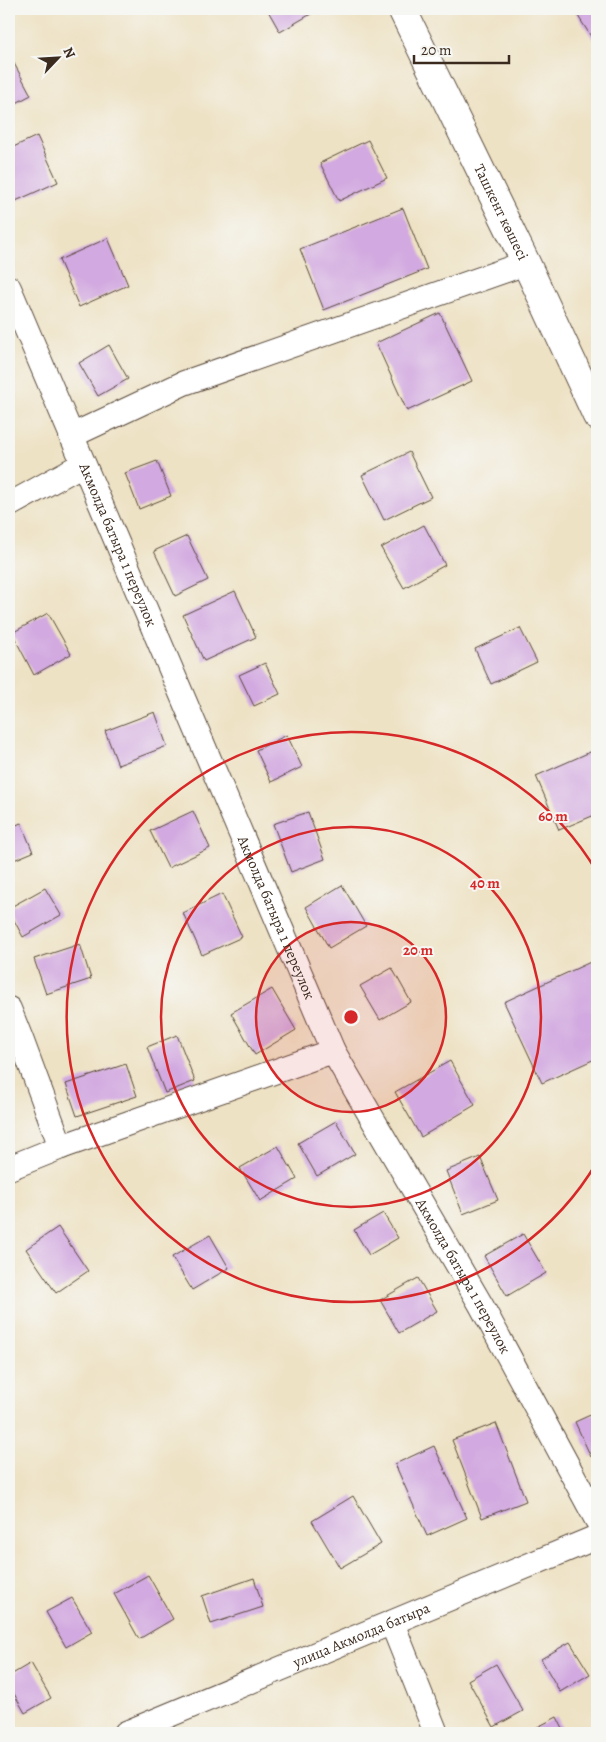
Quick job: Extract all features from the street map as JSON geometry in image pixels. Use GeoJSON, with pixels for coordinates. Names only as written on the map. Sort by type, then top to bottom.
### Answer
{"type":"FeatureCollection","features":[{"type":"Feature","properties":{"kind":"main road","name":"Ташкент көшесі"},"geometry":{"type":"LineString","coordinates":[[402,9],[526,262],[597,416]]}},
{"type":"Feature","properties":{"kind":"street"},"geometry":{"type":"LineString","coordinates":[[71,436],[184,383],[526,262]]}},
{"type":"Feature","properties":{"kind":"street","name":"Акмолда батыра 1 переулок"},"geometry":{"type":"LineString","coordinates":[[9,288],[333,1051],[481,1304],[597,1520]]}},
{"type":"Feature","properties":{"kind":"street"},"geometry":{"type":"LineString","coordinates":[[9,506],[83,464]]}},
{"type":"Feature","properties":{"kind":"street"},"geometry":{"type":"LineString","coordinates":[[9,1009],[22,1039],[61,1147]]}},
{"type":"Feature","properties":{"kind":"street"},"geometry":{"type":"LineString","coordinates":[[9,1168],[61,1147],[333,1051]]}},
{"type":"Feature","properties":{"kind":"street","name":"улица Акмолда батыра"},"geometry":{"type":"LineString","coordinates":[[126,1733],[392,1624],[597,1537]]}},
{"type":"Feature","properties":{"kind":"street"},"geometry":{"type":"LineString","coordinates":[[392,1624],[436,1733]]}},
{"type":"Feature","properties":{"kind":"building"},"geometry":{"type":"Polygon","coordinates":[[[267,9],[315,9],[316,11],[280,32],[267,9]]]}},
{"type":"Feature","properties":{"kind":"building"},"geometry":{"type":"Polygon","coordinates":[[[582,9],[597,9],[597,39],[594,41],[576,13],[582,9]]]}},
{"type":"Feature","properties":{"kind":"building"},"geometry":{"type":"Polygon","coordinates":[[[9,54],[31,95],[9,107],[9,54]]]}},
{"type":"Feature","properties":{"kind":"building"},"geometry":{"type":"Polygon","coordinates":[[[37,136],[58,182],[9,204],[9,149],[37,136]]]}},
{"type":"Feature","properties":{"kind":"building"},"geometry":{"type":"Polygon","coordinates":[[[368,140],[387,178],[339,201],[320,163],[368,140]]]}},
{"type":"Feature","properties":{"kind":"building"},"geometry":{"type":"Polygon","coordinates":[[[403,208],[427,269],[324,310],[300,249],[403,208]]]}},
{"type":"Feature","properties":{"kind":"building"},"geometry":{"type":"Polygon","coordinates":[[[108,238],[128,285],[79,307],[59,260],[108,238]]]}},
{"type":"Feature","properties":{"kind":"building"},"geometry":{"type":"Polygon","coordinates":[[[440,313],[472,381],[407,411],[376,343],[440,313]]]}},
{"type":"Feature","properties":{"kind":"building"},"geometry":{"type":"Polygon","coordinates":[[[109,345],[128,379],[98,396],[79,363],[109,345]]]}},
{"type":"Feature","properties":{"kind":"building"},"geometry":{"type":"Polygon","coordinates":[[[409,452],[431,497],[384,520],[362,475],[409,452]]]}},
{"type":"Feature","properties":{"kind":"building"},"geometry":{"type":"Polygon","coordinates":[[[157,461],[171,496],[139,509],[125,473],[157,461]]]}},
{"type":"Feature","properties":{"kind":"building"},"geometry":{"type":"Polygon","coordinates":[[[424,525],[445,565],[404,588],[381,548],[424,525]]]}},
{"type":"Feature","properties":{"kind":"building"},"geometry":{"type":"Polygon","coordinates":[[[187,536],[208,580],[175,596],[154,551],[187,536]]]}},
{"type":"Feature","properties":{"kind":"building"},"geometry":{"type":"Polygon","coordinates":[[[235,591],[256,637],[204,661],[183,615],[235,591]]]}},
{"type":"Feature","properties":{"kind":"building"},"geometry":{"type":"Polygon","coordinates":[[[48,613],[71,654],[34,675],[12,633],[48,613]]]}},
{"type":"Feature","properties":{"kind":"building"},"geometry":{"type":"Polygon","coordinates":[[[520,628],[537,662],[491,684],[475,649],[520,628]]]}},
{"type":"Feature","properties":{"kind":"building"},"geometry":{"type":"Polygon","coordinates":[[[265,663],[280,694],[254,706],[239,675],[265,663]]]}},
{"type":"Feature","properties":{"kind":"building"},"geometry":{"type":"Polygon","coordinates":[[[155,712],[167,746],[118,765],[105,731],[155,712]]]}},
{"type":"Feature","properties":{"kind":"building"},"geometry":{"type":"Polygon","coordinates":[[[287,735],[302,767],[271,782],[256,750],[287,735]]]}},
{"type":"Feature","properties":{"kind":"building"},"geometry":{"type":"Polygon","coordinates":[[[597,749],[597,814],[559,830],[536,776],[597,749]]]}},
{"type":"Feature","properties":{"kind":"building"},"geometry":{"type":"Polygon","coordinates":[[[193,811],[210,848],[168,868],[150,831],[193,811]]]}},
{"type":"Feature","properties":{"kind":"building"},"geometry":{"type":"Polygon","coordinates":[[[308,812],[325,859],[291,872],[273,824],[308,812]]]}},
{"type":"Feature","properties":{"kind":"building"},"geometry":{"type":"Polygon","coordinates":[[[21,823],[33,852],[9,862],[9,828],[21,823]]]}},
{"type":"Feature","properties":{"kind":"building"},"geometry":{"type":"Polygon","coordinates":[[[342,885],[366,926],[329,948],[306,907],[342,885]]]}},
{"type":"Feature","properties":{"kind":"building"},"geometry":{"type":"Polygon","coordinates":[[[45,888],[61,915],[23,937],[9,908],[45,888]]]}},
{"type":"Feature","properties":{"kind":"building"},"geometry":{"type":"Polygon","coordinates":[[[222,894],[242,937],[202,955],[183,913],[222,894]]]}},
{"type":"Feature","properties":{"kind":"building"},"geometry":{"type":"Polygon","coordinates":[[[80,944],[91,979],[46,994],[34,959],[80,944]]]}},
{"type":"Feature","properties":{"kind":"building"},"geometry":{"type":"Polygon","coordinates":[[[597,959],[597,1058],[542,1083],[504,1002],[597,959]]]}},
{"type":"Feature","properties":{"kind":"building"},"geometry":{"type":"Polygon","coordinates":[[[392,968],[411,1002],[380,1020],[360,986],[392,968]]]}},
{"type":"Feature","properties":{"kind":"building"},"geometry":{"type":"Polygon","coordinates":[[[272,989],[296,1030],[255,1055],[231,1013],[272,989]]]}},
{"type":"Feature","properties":{"kind":"building"},"geometry":{"type":"Polygon","coordinates":[[[177,1035],[195,1081],[165,1093],[147,1047],[177,1035]]]}},
{"type":"Feature","properties":{"kind":"building"},"geometry":{"type":"Polygon","coordinates":[[[450,1061],[475,1105],[421,1137],[395,1092],[450,1061]]]}},
{"type":"Feature","properties":{"kind":"building"},"geometry":{"type":"Polygon","coordinates":[[[126,1064],[137,1096],[77,1116],[66,1084],[126,1064]]]}},
{"type":"Feature","properties":{"kind":"building"},"geometry":{"type":"Polygon","coordinates":[[[336,1121],[355,1154],[317,1176],[298,1143],[336,1121]]]}},
{"type":"Feature","properties":{"kind":"building"},"geometry":{"type":"Polygon","coordinates":[[[278,1146],[297,1179],[260,1201],[240,1168],[278,1146]]]}},
{"type":"Feature","properties":{"kind":"building"},"geometry":{"type":"Polygon","coordinates":[[[480,1157],[498,1200],[463,1214],[446,1171],[480,1157]]]}},
{"type":"Feature","properties":{"kind":"building"},"geometry":{"type":"Polygon","coordinates":[[[383,1213],[398,1238],[369,1255],[354,1230],[383,1213]]]}},
{"type":"Feature","properties":{"kind":"building"},"geometry":{"type":"Polygon","coordinates":[[[58,1227],[88,1271],[56,1293],[26,1249],[58,1227]]]}},
{"type":"Feature","properties":{"kind":"building"},"geometry":{"type":"Polygon","coordinates":[[[523,1234],[546,1273],[507,1296],[484,1256],[523,1234]]]}},
{"type":"Feature","properties":{"kind":"building"},"geometry":{"type":"Polygon","coordinates":[[[210,1235],[229,1268],[192,1290],[172,1257],[210,1235]]]}},
{"type":"Feature","properties":{"kind":"building"},"geometry":{"type":"Polygon","coordinates":[[[418,1278],[437,1311],[399,1333],[380,1300],[418,1278]]]}},
{"type":"Feature","properties":{"kind":"building"},"geometry":{"type":"Polygon","coordinates":[[[597,1412],[597,1454],[591,1457],[575,1422],[597,1412]]]}},
{"type":"Feature","properties":{"kind":"building"},"geometry":{"type":"Polygon","coordinates":[[[496,1423],[526,1501],[482,1518],[452,1440],[496,1423]]]}},
{"type":"Feature","properties":{"kind":"building"},"geometry":{"type":"Polygon","coordinates":[[[434,1446],[467,1518],[427,1536],[395,1464],[434,1446]]]}},
{"type":"Feature","properties":{"kind":"building"},"geometry":{"type":"Polygon","coordinates":[[[353,1496],[381,1544],[340,1568],[312,1521],[353,1496]]]}},
{"type":"Feature","properties":{"kind":"building"},"geometry":{"type":"Polygon","coordinates":[[[148,1575],[173,1619],[139,1639],[114,1594],[148,1575]]]}},
{"type":"Feature","properties":{"kind":"building"},"geometry":{"type":"Polygon","coordinates":[[[254,1578],[263,1607],[211,1624],[202,1596],[254,1578]]]}},
{"type":"Feature","properties":{"kind":"building"},"geometry":{"type":"Polygon","coordinates":[[[72,1598],[92,1632],[66,1647],[46,1612],[72,1598]]]}},
{"type":"Feature","properties":{"kind":"building"},"geometry":{"type":"Polygon","coordinates":[[[570,1642],[590,1674],[560,1692],[541,1659],[570,1642]]]}},
{"type":"Feature","properties":{"kind":"building"},"geometry":{"type":"Polygon","coordinates":[[[31,1663],[51,1698],[25,1713],[9,1685],[9,1676],[31,1663]]]}},
{"type":"Feature","properties":{"kind":"building"},"geometry":{"type":"Polygon","coordinates":[[[496,1664],[523,1711],[494,1727],[468,1680],[496,1664]]]}},
{"type":"Feature","properties":{"kind":"building"},"geometry":{"type":"Polygon","coordinates":[[[557,1717],[565,1733],[526,1733],[557,1717]]]}}]}
